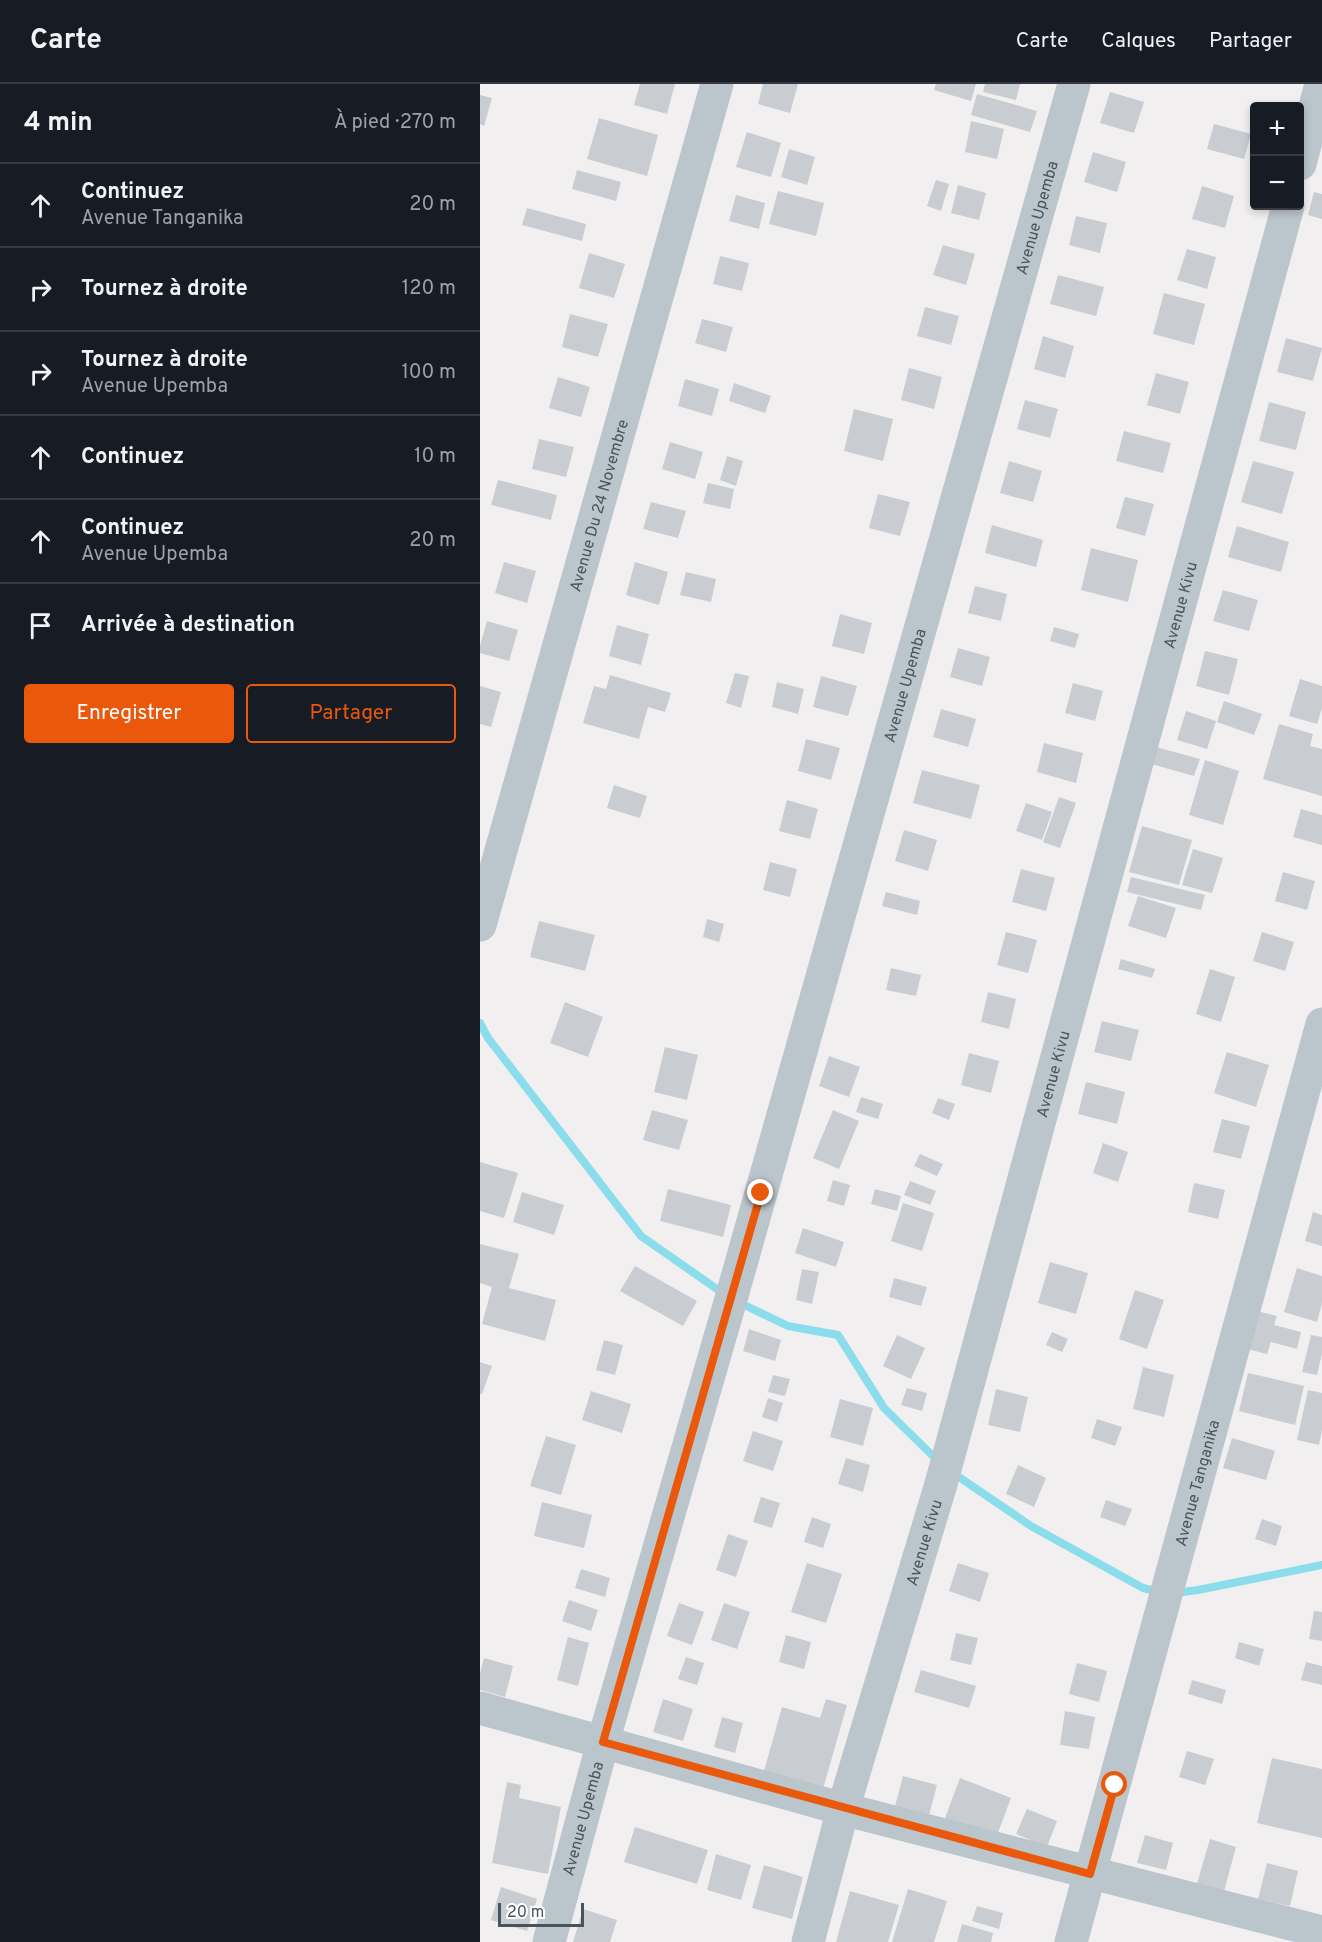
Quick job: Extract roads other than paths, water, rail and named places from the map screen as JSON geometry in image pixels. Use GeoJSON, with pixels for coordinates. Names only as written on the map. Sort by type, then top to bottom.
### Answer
{"type":"FeatureCollection","features":[{"type":"Feature","properties":{"kind":"street","name":"Avenue Du 24 Novembre"},"geometry":{"type":"LineString","coordinates":[[480,924],[717,84]]}},
{"type":"Feature","properties":{"kind":"street","name":"Avenue Upemba"},"geometry":{"type":"LineString","coordinates":[[549,1942],[603,1742],[735,1285],[1074,84]]}},
{"type":"Feature","properties":{"kind":"street"},"geometry":{"type":"LineString","coordinates":[[1301,156],[1321,84]]}},
{"type":"Feature","properties":{"kind":"street","name":"Avenue Kivu"},"geometry":{"type":"LineString","coordinates":[[808,1942],[843,1809],[941,1484],[1287,210]]}},
{"type":"Feature","properties":{"kind":"street","name":"Avenue Tanganika"},"geometry":{"type":"LineString","coordinates":[[1071,1942],[1322,1024]]}},
{"type":"Feature","properties":{"kind":"street"},"geometry":{"type":"LineString","coordinates":[[480,1708],[843,1809],[1322,1932]]}},
{"type":"Feature","properties":{"kind":"waterway"},"geometry":{"type":"LineString","coordinates":[[480,1023],[488,1038],[641,1236],[724,1294]]}},
{"type":"Feature","properties":{"kind":"waterway"},"geometry":{"type":"LineString","coordinates":[[738,1302],[788,1326],[838,1335],[884,1408],[938,1461]]}},
{"type":"Feature","properties":{"kind":"waterway"},"geometry":{"type":"LineString","coordinates":[[953,1473],[1031,1526],[1143,1588],[1159,1592]]}},
{"type":"Feature","properties":{"kind":"waterway"},"geometry":{"type":"LineString","coordinates":[[1175,1593],[1322,1565]]}}]}
